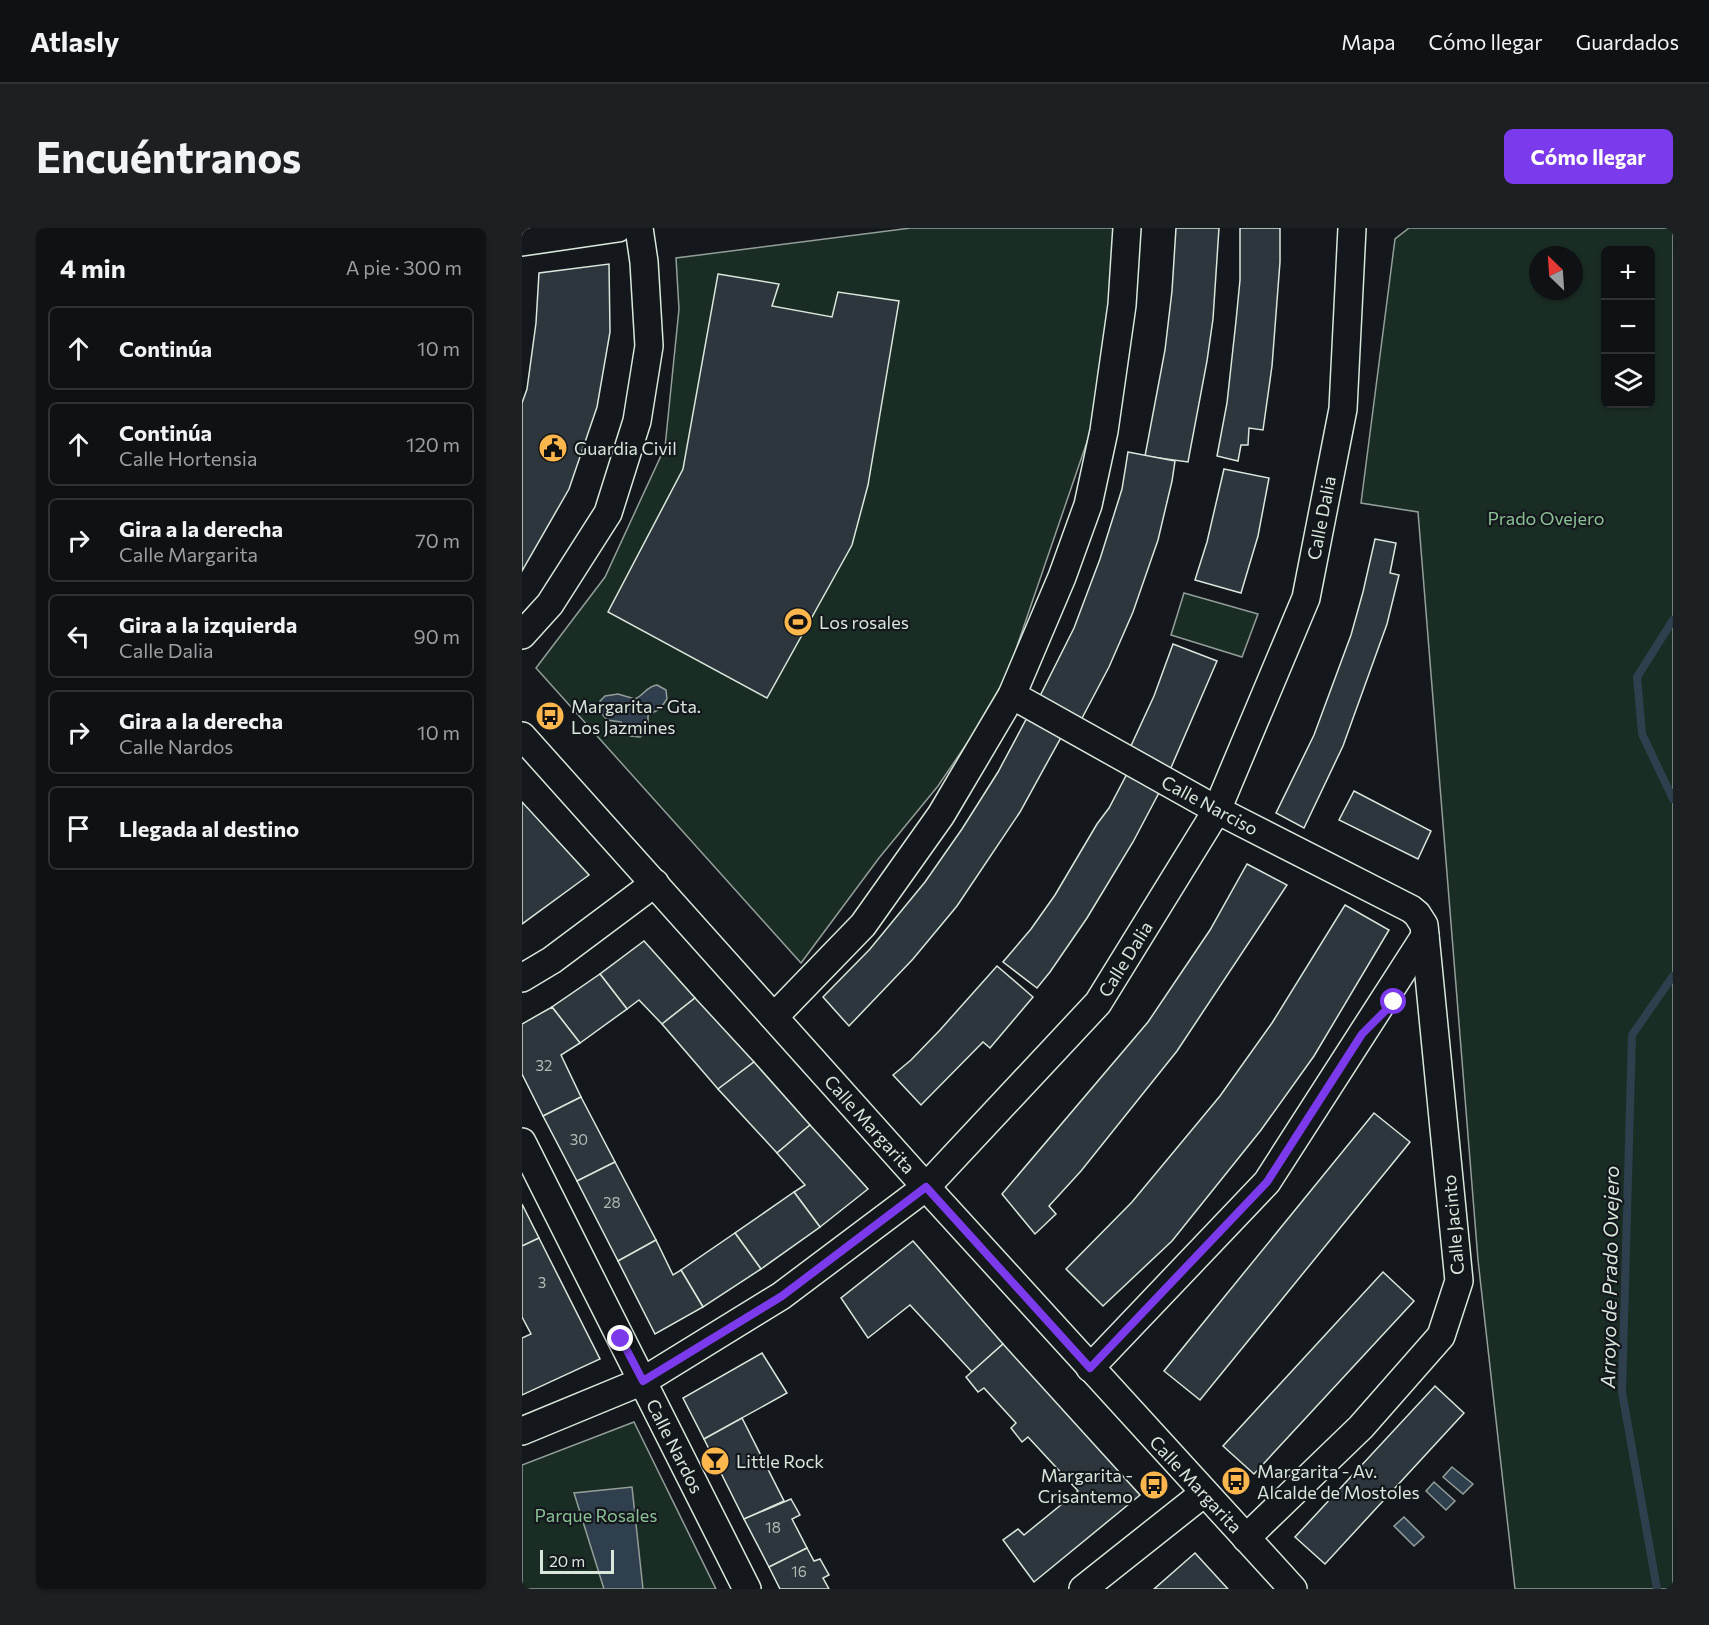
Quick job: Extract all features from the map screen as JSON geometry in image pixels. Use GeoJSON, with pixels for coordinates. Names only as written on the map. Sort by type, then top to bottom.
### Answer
{"type":"FeatureCollection","features":[{"type":"Feature","properties":{"kind":"street"},"geometry":{"type":"LineString","coordinates":[[522,242],[618,228]]}},
{"type":"Feature","properties":{"kind":"street"},"geometry":{"type":"LineString","coordinates":[[522,635],[550,604],[608,513],[637,421],[649,346],[644,262],[639,228]]}},
{"type":"Feature","properties":{"kind":"street"},"geometry":{"type":"LineString","coordinates":[[774,1017],[863,925],[941,815],[1012,695],[1062,577],[1088,505],[1106,419],[1122,305],[1127,228]]}},
{"type":"Feature","properties":{"kind":"street","name":"Calle Dalia"},"geometry":{"type":"LineString","coordinates":[[522,1431],[643,1381],[782,1296],[926,1187],[1098,1003],[1217,810],[1306,598],[1343,409],[1352,228]]}},
{"type":"Feature","properties":{"kind":"street","name":"Calle Narciso"},"geometry":{"type":"LineString","coordinates":[[1012,695],[1217,810],[1411,909]]}},
{"type":"Feature","properties":{"kind":"street","name":"Calle Margarita"},"geometry":{"type":"LineString","coordinates":[[522,736],[926,1187],[1293,1589]]}},
{"type":"Feature","properties":{"kind":"street"},"geometry":{"type":"LineString","coordinates":[[522,978],[552,960],[655,883]]}},
{"type":"Feature","properties":{"kind":"street","name":"Calle Jacinto"},"geometry":{"type":"LineString","coordinates":[[1246,1538],[1361,1427],[1441,1336],[1459,1281],[1425,936],[1421,919],[1411,909]]}},
{"type":"Feature","properties":{"kind":"street"},"geometry":{"type":"LineString","coordinates":[[1090,1368],[1267,1182],[1425,936]]}},
{"type":"Feature","properties":{"kind":"street"},"geometry":{"type":"LineString","coordinates":[[1362,1034],[1388,1007],[1402,997],[1417,1000],[1433,1021]]}},
{"type":"Feature","properties":{"kind":"street","name":"Calle Nardos"},"geometry":{"type":"LineString","coordinates":[[522,1142],[747,1589]]}},
{"type":"Feature","properties":{"kind":"street"},"geometry":{"type":"LineString","coordinates":[[1083,1589],[1204,1493]]}},
{"type":"Feature","properties":{"kind":"green space","name":"Los rosales"},"geometry":{"type":"Polygon","coordinates":[[[911,228],[1114,228],[1107,339],[1090,433],[1001,693],[938,786],[879,858],[801,963],[536,668],[605,577],[665,447],[679,309],[676,258],[911,228]]]}},
{"type":"Feature","properties":{"kind":"green space","name":"Prado Ovejero"},"geometry":{"type":"Polygon","coordinates":[[[1409,228],[1673,228],[1673,1589],[1515,1589],[1478,1260],[1418,512],[1361,503],[1395,239],[1409,228]]]}},
{"type":"Feature","properties":{"kind":"green space"},"geometry":{"type":"Polygon","coordinates":[[[1184,593],[1258,614],[1242,657],[1171,635],[1184,593]]]}},
{"type":"Feature","properties":{"kind":"green space","name":"Parque Rosales"},"geometry":{"type":"Polygon","coordinates":[[[634,1422],[716,1589],[522,1589],[522,1465],[634,1422]]]}},
{"type":"Feature","properties":{"kind":"water"},"geometry":{"type":"Polygon","coordinates":[[[657,685],[666,690],[667,699],[660,709],[648,715],[648,731],[640,737],[630,736],[621,722],[607,720],[599,710],[600,701],[605,696],[618,694],[635,699],[657,685]]]}},
{"type":"Feature","properties":{"kind":"water"},"geometry":{"type":"Polygon","coordinates":[[[1452,1467],[1473,1484],[1463,1494],[1443,1477],[1452,1467]]]}},
{"type":"Feature","properties":{"kind":"water"},"geometry":{"type":"Polygon","coordinates":[[[1434,1482],[1455,1501],[1446,1510],[1426,1491],[1434,1482]]]}},
{"type":"Feature","properties":{"kind":"water"},"geometry":{"type":"Polygon","coordinates":[[[632,1487],[643,1589],[604,1589],[574,1493],[632,1487]]]}},
{"type":"Feature","properties":{"kind":"water"},"geometry":{"type":"Polygon","coordinates":[[[1404,1517],[1424,1537],[1414,1546],[1394,1526],[1404,1517]]]}},
{"type":"Feature","properties":{"kind":"building"},"geometry":{"type":"Polygon","coordinates":[[[1176,228],[1219,228],[1213,319],[1188,462],[1145,456],[1165,350],[1176,228]]]}},
{"type":"Feature","properties":{"kind":"building"},"geometry":{"type":"Polygon","coordinates":[[[1240,228],[1280,228],[1280,262],[1272,366],[1263,430],[1249,428],[1248,445],[1241,445],[1238,461],[1217,456],[1227,403],[1236,321],[1240,280],[1240,228]]]}},
{"type":"Feature","properties":{"kind":"building","name":"Guardia Civil"},"geometry":{"type":"Polygon","coordinates":[[[609,264],[610,332],[597,407],[569,489],[522,571],[522,403],[527,389],[536,323],[539,273],[609,264]]]}},
{"type":"Feature","properties":{"kind":"building"},"geometry":{"type":"Polygon","coordinates":[[[718,274],[779,284],[772,306],[832,317],[838,292],[899,301],[868,485],[852,545],[767,698],[608,612],[683,469],[718,274]]]}},
{"type":"Feature","properties":{"kind":"building"},"geometry":{"type":"Polygon","coordinates":[[[1128,452],[1175,461],[1172,481],[1158,540],[1133,612],[1109,667],[1081,720],[1040,696],[1074,628],[1100,559],[1122,489],[1128,452]]]}},
{"type":"Feature","properties":{"kind":"building"},"geometry":{"type":"Polygon","coordinates":[[[1224,469],[1269,478],[1258,536],[1241,593],[1195,580],[1207,542],[1224,469]]]}},
{"type":"Feature","properties":{"kind":"building"},"geometry":{"type":"Polygon","coordinates":[[[1375,539],[1396,543],[1390,573],[1399,575],[1387,624],[1343,746],[1304,828],[1276,813],[1314,735],[1351,635],[1375,539]]]}},
{"type":"Feature","properties":{"kind":"building"},"geometry":{"type":"Polygon","coordinates":[[[1173,644],[1217,661],[1170,770],[1130,748],[1154,696],[1173,644]]]}},
{"type":"Feature","properties":{"kind":"building"},"geometry":{"type":"Polygon","coordinates":[[[1029,714],[1064,732],[1020,812],[957,906],[913,959],[849,1026],[823,997],[870,949],[925,882],[998,772],[1029,714]]]}},
{"type":"Feature","properties":{"kind":"building"},"geometry":{"type":"Polygon","coordinates":[[[1130,768],[1162,787],[1133,842],[1087,918],[1037,988],[1003,962],[1031,929],[1055,895],[1109,808],[1130,768]]]}},
{"type":"Feature","properties":{"kind":"building"},"geometry":{"type":"Polygon","coordinates":[[[1354,791],[1431,831],[1418,859],[1339,820],[1354,791]]]}},
{"type":"Feature","properties":{"kind":"building"},"geometry":{"type":"Polygon","coordinates":[[[522,802],[589,875],[522,924],[522,802]]]}},
{"type":"Feature","properties":{"kind":"building"},"geometry":{"type":"Polygon","coordinates":[[[1247,864],[1287,885],[1177,1051],[1081,1171],[1049,1206],[1056,1214],[1035,1234],[1002,1194],[1148,1022],[1210,930],[1247,864]]]}},
{"type":"Feature","properties":{"kind":"building"},"geometry":{"type":"Polygon","coordinates":[[[1345,905],[1389,930],[1314,1056],[1261,1130],[1172,1241],[1103,1306],[1066,1269],[1132,1202],[1220,1096],[1272,1023],[1345,905]]]}},
{"type":"Feature","properties":{"kind":"building"},"geometry":{"type":"Polygon","coordinates":[[[644,941],[695,998],[662,1024],[639,1000],[627,1009],[600,974],[644,941]]]}},
{"type":"Feature","properties":{"kind":"building"},"geometry":{"type":"Polygon","coordinates":[[[997,966],[1033,997],[990,1048],[983,1042],[921,1105],[893,1075],[940,1030],[997,966]]]}},
{"type":"Feature","properties":{"kind":"building"},"geometry":{"type":"Polygon","coordinates":[[[600,974],[627,1009],[580,1043],[552,1007],[600,974]]]}},
{"type":"Feature","properties":{"kind":"building"},"geometry":{"type":"Polygon","coordinates":[[[695,998],[754,1062],[718,1089],[662,1024],[695,998]]]}},
{"type":"Feature","properties":{"kind":"building"},"geometry":{"type":"Polygon","coordinates":[[[552,1007],[580,1043],[561,1055],[581,1097],[543,1116],[522,1074],[522,1024],[552,1007]]]}},
{"type":"Feature","properties":{"kind":"building"},"geometry":{"type":"Polygon","coordinates":[[[754,1062],[810,1125],[777,1153],[718,1089],[754,1062]]]}},
{"type":"Feature","properties":{"kind":"building"},"geometry":{"type":"Polygon","coordinates":[[[581,1097],[615,1162],[577,1181],[543,1116],[581,1097]]]}},
{"type":"Feature","properties":{"kind":"building"},"geometry":{"type":"Polygon","coordinates":[[[1374,1113],[1410,1142],[1200,1400],[1164,1371],[1374,1113]]]}},
{"type":"Feature","properties":{"kind":"building"},"geometry":{"type":"Polygon","coordinates":[[[810,1125],[868,1189],[820,1227],[794,1192],[805,1185],[777,1153],[810,1125]]]}},
{"type":"Feature","properties":{"kind":"building"},"geometry":{"type":"Polygon","coordinates":[[[615,1162],[656,1240],[618,1261],[577,1181],[615,1162]]]}},
{"type":"Feature","properties":{"kind":"building"},"geometry":{"type":"Polygon","coordinates":[[[794,1192],[820,1227],[761,1269],[735,1233],[794,1192]]]}},
{"type":"Feature","properties":{"kind":"building"},"geometry":{"type":"Polygon","coordinates":[[[522,1204],[539,1238],[522,1246],[522,1204]]]}},
{"type":"Feature","properties":{"kind":"building"},"geometry":{"type":"Polygon","coordinates":[[[735,1233],[761,1269],[703,1307],[681,1270],[735,1233]]]}},
{"type":"Feature","properties":{"kind":"building"},"geometry":{"type":"Polygon","coordinates":[[[539,1238],[600,1359],[522,1395],[522,1338],[531,1334],[522,1317],[522,1246],[539,1238]]]}},
{"type":"Feature","properties":{"kind":"building"},"geometry":{"type":"Polygon","coordinates":[[[656,1240],[673,1275],[681,1270],[703,1307],[655,1334],[618,1261],[656,1240]]]}},
{"type":"Feature","properties":{"kind":"building"},"geometry":{"type":"Polygon","coordinates":[[[913,1241],[1003,1344],[972,1372],[910,1305],[868,1338],[841,1298],[913,1241]]]}},
{"type":"Feature","properties":{"kind":"building"},"geometry":{"type":"Polygon","coordinates":[[[1383,1272],[1414,1301],[1254,1474],[1223,1446],[1383,1272]]]}},
{"type":"Feature","properties":{"kind":"building"},"geometry":{"type":"Polygon","coordinates":[[[1003,1344],[1140,1495],[1034,1582],[1003,1540],[1018,1529],[1024,1535],[1078,1491],[1028,1437],[1022,1442],[1011,1428],[1016,1423],[984,1388],[978,1392],[966,1377],[1003,1344]]]}},
{"type":"Feature","properties":{"kind":"building"},"geometry":{"type":"Polygon","coordinates":[[[762,1353],[787,1393],[704,1439],[683,1398],[762,1353]]]}},
{"type":"Feature","properties":{"kind":"building"},"geometry":{"type":"Polygon","coordinates":[[[1435,1386],[1464,1413],[1325,1564],[1295,1537],[1435,1386]]]}},
{"type":"Feature","properties":{"kind":"building"},"geometry":{"type":"Polygon","coordinates":[[[742,1418],[784,1501],[744,1519],[704,1439],[742,1418]]]}},
{"type":"Feature","properties":{"kind":"building"},"geometry":{"type":"Polygon","coordinates":[[[791,1499],[800,1515],[792,1519],[807,1548],[769,1567],[744,1519],[791,1499]]]}},
{"type":"Feature","properties":{"kind":"building"},"geometry":{"type":"Polygon","coordinates":[[[807,1548],[814,1561],[820,1559],[829,1575],[823,1578],[829,1589],[780,1589],[769,1567],[807,1548]]]}},
{"type":"Feature","properties":{"kind":"building"},"geometry":{"type":"Polygon","coordinates":[[[1195,1553],[1228,1589],[1154,1589],[1195,1553]]]}},
{"type":"Feature","properties":{"kind":"waterway","name":"Arroyo de Prado Ovejero"},"geometry":{"type":"LineString","coordinates":[[1673,620],[1637,677],[1642,734],[1673,799]]}},
{"type":"Feature","properties":{"kind":"waterway","name":"Arroyo de Prado Ovejero"},"geometry":{"type":"LineString","coordinates":[[1657,1589],[1622,1392],[1632,1035],[1673,976]]}},
{"type":"Feature","properties":{"kind":"place","name":"Guardia Civil"},"geometry":{"type":"Point","coordinates":[553,448]}},
{"type":"Feature","properties":{"kind":"place","name":"Los rosales"},"geometry":{"type":"Point","coordinates":[798,622]}},
{"type":"Feature","properties":{"kind":"place","name":"Margarita - Gta. Los Jazmines"},"geometry":{"type":"Point","coordinates":[550,716]}},
{"type":"Feature","properties":{"kind":"place","name":"Little Rock"},"geometry":{"type":"Point","coordinates":[715,1461]}},
{"type":"Feature","properties":{"kind":"place","name":"Margarita - Av. Alcalde de Mostoles"},"geometry":{"type":"Point","coordinates":[1236,1481]}},
{"type":"Feature","properties":{"kind":"place","name":"Margarita - Crisantemo"},"geometry":{"type":"Point","coordinates":[1154,1485]}},
{"type":"Feature","properties":{"kind":"route"},"geometry":{"type":"LineString","coordinates":[[621,1339],[643,1381],[782,1296],[926,1187],[1090,1368],[1267,1182],[1362,1034],[1394,1002]]}}]}
